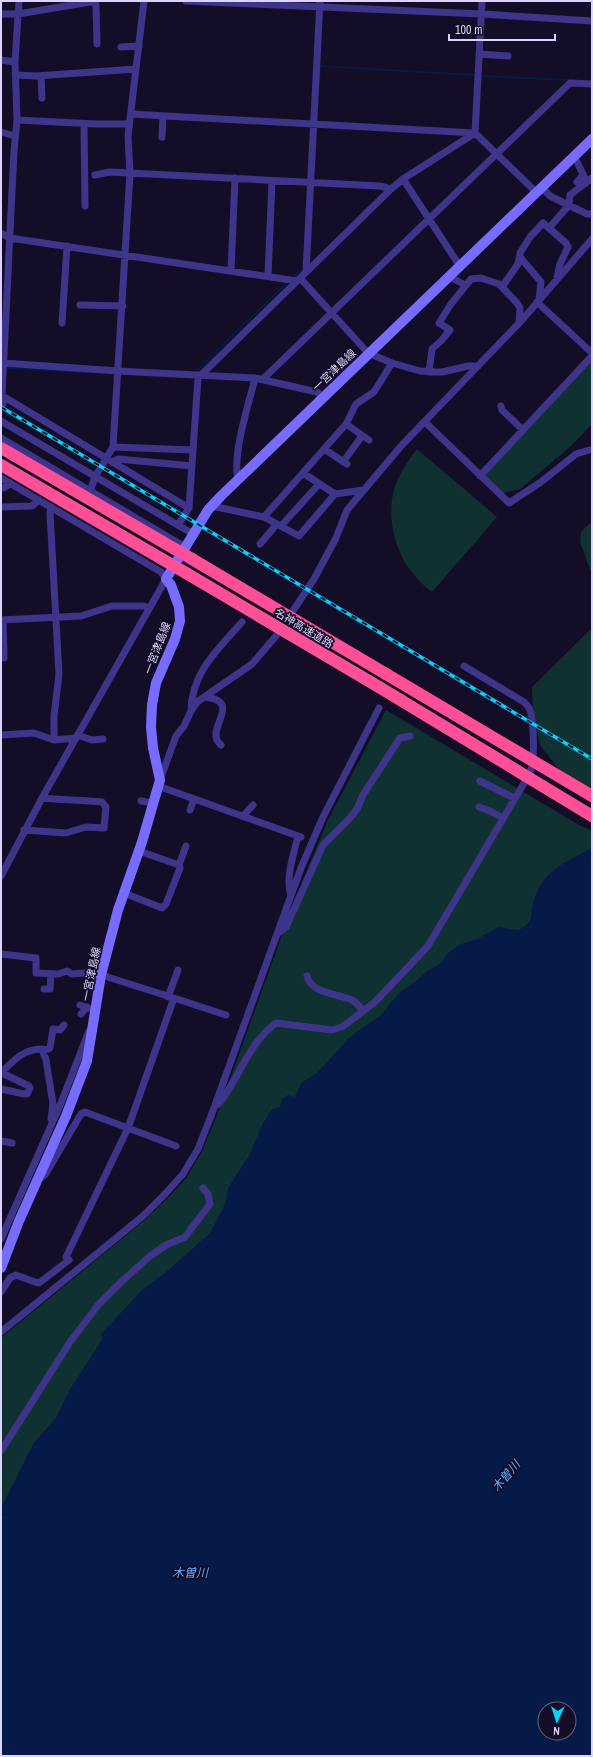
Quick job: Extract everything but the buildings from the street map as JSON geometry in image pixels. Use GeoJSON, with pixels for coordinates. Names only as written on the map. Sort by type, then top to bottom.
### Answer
{"type":"FeatureCollection","features":[{"type":"Feature","properties":{"kind":"highway","name":"名神高速道路"},"geometry":{"type":"LineString","coordinates":[[1,448],[192,559],[592,796]]}},
{"type":"Feature","properties":{"kind":"highway","name":"名神高速道路"},"geometry":{"type":"LineString","coordinates":[[1,465],[379,687],[592,816]]}},
{"type":"Feature","properties":{"kind":"main road","name":"一宮津島線"},"geometry":{"type":"LineString","coordinates":[[1,1268],[18,1221],[80,1082],[87,1061],[89,1011],[159,783],[153,748],[152,705],[156,683],[175,639],[180,621],[179,607],[171,585],[166,578],[212,506],[238,479],[459,265],[591,141]]}},
{"type":"Feature","properties":{"kind":"street"},"geometry":{"type":"LineString","coordinates":[[1,407],[3,396],[4,285],[10,238],[17,120],[16,62],[19,1]]}},
{"type":"Feature","properties":{"kind":"street"},"geometry":{"type":"LineString","coordinates":[[1,14],[18,14],[95,1],[97,44]]}},
{"type":"Feature","properties":{"kind":"street"},"geometry":{"type":"LineString","coordinates":[[90,491],[96,476],[110,460],[113,447],[126,255],[130,173],[129,124],[144,1]]}},
{"type":"Feature","properties":{"kind":"street"},"geometry":{"type":"LineString","coordinates":[[186,1],[320,4],[592,22]]}},
{"type":"Feature","properties":{"kind":"street"},"geometry":{"type":"LineString","coordinates":[[475,134],[482,1]]}},
{"type":"Feature","properties":{"kind":"street"},"geometry":{"type":"LineString","coordinates":[[306,272],[320,4]]}},
{"type":"Feature","properties":{"kind":"street"},"geometry":{"type":"LineString","coordinates":[[121,47],[139,46]]}},
{"type":"Feature","properties":{"kind":"street"},"geometry":{"type":"LineString","coordinates":[[479,54],[508,56]]}},
{"type":"Feature","properties":{"kind":"street"},"geometry":{"type":"LineString","coordinates":[[1,60],[16,62]]}},
{"type":"Feature","properties":{"kind":"street"},"geometry":{"type":"LineString","coordinates":[[17,75],[41,76],[136,69]]}},
{"type":"Feature","properties":{"kind":"street"},"geometry":{"type":"LineString","coordinates":[[41,76],[42,98]]}},
{"type":"Feature","properties":{"kind":"street"},"geometry":{"type":"LineString","coordinates":[[263,379],[570,83],[592,84]]}},
{"type":"Feature","properties":{"kind":"street"},"geometry":{"type":"LineString","coordinates":[[131,114],[475,134],[496,154],[539,190],[587,214],[592,214]]}},
{"type":"Feature","properties":{"kind":"street"},"geometry":{"type":"LineString","coordinates":[[162,137],[163,116]]}},
{"type":"Feature","properties":{"kind":"street"},"geometry":{"type":"LineString","coordinates":[[17,120],[84,124],[129,124]]}},
{"type":"Feature","properties":{"kind":"street"},"geometry":{"type":"LineString","coordinates":[[84,124],[85,206]]}},
{"type":"Feature","properties":{"kind":"street"},"geometry":{"type":"LineString","coordinates":[[1,132],[16,136]]}},
{"type":"Feature","properties":{"kind":"street"},"geometry":{"type":"LineString","coordinates":[[178,525],[189,508],[198,378],[391,188],[475,134]]}},
{"type":"Feature","properties":{"kind":"street"},"geometry":{"type":"LineString","coordinates":[[549,228],[569,205],[570,195],[590,180],[583,175],[574,156]]}},
{"type":"Feature","properties":{"kind":"street"},"geometry":{"type":"LineString","coordinates":[[95,175],[110,172],[380,186],[391,188]]}},
{"type":"Feature","properties":{"kind":"street"},"geometry":{"type":"LineString","coordinates":[[577,182],[583,175]]}},
{"type":"Feature","properties":{"kind":"street"},"geometry":{"type":"LineString","coordinates":[[232,271],[234,178]]}},
{"type":"Feature","properties":{"kind":"street"},"geometry":{"type":"LineString","coordinates":[[403,179],[459,265]]}},
{"type":"Feature","properties":{"kind":"street"},"geometry":{"type":"LineString","coordinates":[[268,276],[272,181]]}},
{"type":"Feature","properties":{"kind":"street"},"geometry":{"type":"LineString","coordinates":[[502,287],[518,264],[520,253],[530,237],[543,224],[566,243],[568,247],[560,264],[557,279]]}},
{"type":"Feature","properties":{"kind":"street"},"geometry":{"type":"LineString","coordinates":[[1,233],[10,238],[298,280],[368,353],[392,363],[429,372],[442,372],[468,366],[478,366]]}},
{"type":"Feature","properties":{"kind":"street"},"geometry":{"type":"LineString","coordinates":[[294,611],[314,579],[347,510],[425,422],[519,323],[592,239]]}},
{"type":"Feature","properties":{"kind":"street"},"geometry":{"type":"LineString","coordinates":[[62,323],[67,246]]}},
{"type":"Feature","properties":{"kind":"street"},"geometry":{"type":"LineString","coordinates":[[520,257],[541,282],[538,301]]}},
{"type":"Feature","properties":{"kind":"street"},"geometry":{"type":"LineString","coordinates":[[448,276],[465,285]]}},
{"type":"Feature","properties":{"kind":"street"},"geometry":{"type":"LineString","coordinates":[[429,372],[432,349],[450,330],[439,323],[465,285],[471,279],[477,277],[499,284],[520,308],[519,323]]}},
{"type":"Feature","properties":{"kind":"street"},"geometry":{"type":"LineString","coordinates":[[480,476],[592,355],[538,301]]}},
{"type":"Feature","properties":{"kind":"street"},"geometry":{"type":"LineString","coordinates":[[80,305],[123,306]]}},
{"type":"Feature","properties":{"kind":"street"},"geometry":{"type":"LineString","coordinates":[[3,363],[255,378],[317,392],[323,397]]}},
{"type":"Feature","properties":{"kind":"street"},"geometry":{"type":"LineString","coordinates":[[264,517],[346,424],[356,404],[374,392],[392,363]]}},
{"type":"Feature","properties":{"kind":"street"},"geometry":{"type":"LineString","coordinates":[[238,479],[238,452],[255,378]]}},
{"type":"Feature","properties":{"kind":"street"},"geometry":{"type":"LineString","coordinates":[[3,396],[189,508]]}},
{"type":"Feature","properties":{"kind":"street"},"geometry":{"type":"LineString","coordinates":[[501,406],[502,410],[523,430]]}},
{"type":"Feature","properties":{"kind":"street"},"geometry":{"type":"LineString","coordinates":[[1,421],[193,534]]}},
{"type":"Feature","properties":{"kind":"street"},"geometry":{"type":"LineString","coordinates":[[425,422],[509,503],[541,482],[576,454],[589,450]]}},
{"type":"Feature","properties":{"kind":"street"},"geometry":{"type":"LineString","coordinates":[[346,424],[369,440]]}},
{"type":"Feature","properties":{"kind":"street"},"geometry":{"type":"LineString","coordinates":[[324,449],[345,463],[362,436]]}},
{"type":"Feature","properties":{"kind":"street"},"geometry":{"type":"LineString","coordinates":[[1,438],[185,547]]}},
{"type":"Feature","properties":{"kind":"street"},"geometry":{"type":"LineString","coordinates":[[113,447],[193,450]]}},
{"type":"Feature","properties":{"kind":"street"},"geometry":{"type":"LineString","coordinates":[[110,460],[118,459],[192,466]]}},
{"type":"Feature","properties":{"kind":"street"},"geometry":{"type":"LineString","coordinates":[[303,473],[335,494],[364,490]]}},
{"type":"Feature","properties":{"kind":"street"},"geometry":{"type":"LineString","coordinates":[[1,478],[161,572],[166,578],[4,863],[1,876]]}},
{"type":"Feature","properties":{"kind":"street"},"geometry":{"type":"LineString","coordinates":[[1,488],[4,488],[10,483]]}},
{"type":"Feature","properties":{"kind":"street"},"geometry":{"type":"LineString","coordinates":[[260,544],[320,484]]}},
{"type":"Feature","properties":{"kind":"street"},"geometry":{"type":"LineString","coordinates":[[212,506],[264,517],[299,536],[335,494]]}},
{"type":"Feature","properties":{"kind":"street"},"geometry":{"type":"LineString","coordinates":[[1,507],[32,506],[39,500]]}},
{"type":"Feature","properties":{"kind":"street"},"geometry":{"type":"LineString","coordinates":[[51,507],[50,513],[59,674],[54,716],[54,740]]}},
{"type":"Feature","properties":{"kind":"street"},"geometry":{"type":"LineString","coordinates":[[4,658],[2,620],[81,616],[112,606],[144,606],[149,608]]}},
{"type":"Feature","properties":{"kind":"street"},"geometry":{"type":"LineString","coordinates":[[191,711],[191,702],[197,679],[242,622]]}},
{"type":"Feature","properties":{"kind":"street"},"geometry":{"type":"LineString","coordinates":[[276,636],[252,664],[197,702],[184,726],[176,736],[159,783],[194,799],[299,836],[290,876],[289,888],[291,896]]}},
{"type":"Feature","properties":{"kind":"street"},"geometry":{"type":"LineString","coordinates":[[214,1108],[226,1094],[244,1061],[266,1031],[276,1023],[332,1030],[342,1027],[375,1002],[428,946],[530,773],[533,765],[529,709],[524,702],[464,666]]}},
{"type":"Feature","properties":{"kind":"street"},"geometry":{"type":"LineString","coordinates":[[205,697],[212,698],[219,702],[222,707],[223,713],[216,734],[216,739],[221,745]]}},
{"type":"Feature","properties":{"kind":"street"},"geometry":{"type":"LineString","coordinates":[[1,1332],[143,1216],[183,1174],[198,1148],[214,1108],[291,896],[323,817],[379,708]]}},
{"type":"Feature","properties":{"kind":"street"},"geometry":{"type":"LineString","coordinates":[[1,735],[34,733],[54,740],[76,737],[92,740],[103,739]]}},
{"type":"Feature","properties":{"kind":"street"},"geometry":{"type":"LineString","coordinates":[[277,934],[286,927],[323,846],[357,809],[364,795],[400,738],[410,736]]}},
{"type":"Feature","properties":{"kind":"street"},"geometry":{"type":"LineString","coordinates":[[480,781],[501,790],[514,798]]}},
{"type":"Feature","properties":{"kind":"street"},"geometry":{"type":"LineString","coordinates":[[24,830],[66,833],[86,827],[104,828],[106,807],[102,802],[76,799],[65,800],[42,798]]}},
{"type":"Feature","properties":{"kind":"street"},"geometry":{"type":"LineString","coordinates":[[190,810],[194,799]]}},
{"type":"Feature","properties":{"kind":"street"},"geometry":{"type":"LineString","coordinates":[[141,801],[154,803]]}},
{"type":"Feature","properties":{"kind":"street"},"geometry":{"type":"LineString","coordinates":[[243,816],[253,805]]}},
{"type":"Feature","properties":{"kind":"street"},"geometry":{"type":"LineString","coordinates":[[479,808],[490,811],[503,818]]}},
{"type":"Feature","properties":{"kind":"street"},"geometry":{"type":"LineString","coordinates":[[124,893],[162,908],[166,904],[180,868],[179,865],[186,846]]}},
{"type":"Feature","properties":{"kind":"street"},"geometry":{"type":"LineString","coordinates":[[139,851],[179,865]]}},
{"type":"Feature","properties":{"kind":"street"},"geometry":{"type":"LineString","coordinates":[[1,954],[36,958],[36,973],[83,973],[171,997],[226,1015]]}},
{"type":"Feature","properties":{"kind":"street"},"geometry":{"type":"LineString","coordinates":[[1,1292],[10,1278],[16,1275],[39,1283],[69,1260],[66,1257],[128,1128],[171,997],[178,970]]}},
{"type":"Feature","properties":{"kind":"street"},"geometry":{"type":"LineString","coordinates":[[44,989],[50,989],[51,974]]}},
{"type":"Feature","properties":{"kind":"street"},"geometry":{"type":"LineString","coordinates":[[307,976],[308,981],[314,987],[353,1000],[363,1011]]}},
{"type":"Feature","properties":{"kind":"street"},"geometry":{"type":"LineString","coordinates":[[80,1014],[89,1011]]}},
{"type":"Feature","properties":{"kind":"street"},"geometry":{"type":"LineString","coordinates":[[1,1239],[3,1228],[61,1103],[89,1011]]}},
{"type":"Feature","properties":{"kind":"street"},"geometry":{"type":"LineString","coordinates":[[43,1051],[50,1048],[53,1029],[60,1030],[64,1025]]}},
{"type":"Feature","properties":{"kind":"street"},"geometry":{"type":"LineString","coordinates":[[1,1089],[27,1094],[30,1088],[29,1086],[1,1073],[27,1047],[42,1049],[43,1051]]}},
{"type":"Feature","properties":{"kind":"street"},"geometry":{"type":"LineString","coordinates":[[43,1051],[53,1104],[52,1122]]}},
{"type":"Feature","properties":{"kind":"street"},"geometry":{"type":"LineString","coordinates":[[37,1180],[45,1175],[82,1114],[85,1112],[176,1146]]}},
{"type":"Feature","properties":{"kind":"street"},"geometry":{"type":"LineString","coordinates":[[1,1141],[12,1143]]}},
{"type":"Feature","properties":{"kind":"street"},"geometry":{"type":"LineString","coordinates":[[1,1451],[70,1342],[99,1304],[118,1284],[150,1256],[166,1245],[185,1237],[200,1219],[210,1204],[208,1194],[203,1188]]}},
{"type":"Feature","properties":{"kind":"green space"},"geometry":{"type":"Polygon","coordinates":[[[592,359],[592,424],[571,446],[520,489],[503,493],[483,476],[592,359]]]}},
{"type":"Feature","properties":{"kind":"green space"},"geometry":{"type":"Polygon","coordinates":[[[417,449],[497,517],[432,592],[410,570],[404,560],[395,538],[392,525],[391,513],[394,490],[404,468],[417,449]]]}},
{"type":"Feature","properties":{"kind":"green space"},"geometry":{"type":"Polygon","coordinates":[[[592,521],[592,575],[580,542],[581,532],[592,521]]]}},
{"type":"Feature","properties":{"kind":"green space"},"geometry":{"type":"Polygon","coordinates":[[[592,628],[592,792],[563,775],[540,745],[533,715],[532,687],[592,628]]]}},
{"type":"Feature","properties":{"kind":"green space"},"geometry":{"type":"Polygon","coordinates":[[[386,710],[579,825],[592,831],[592,854],[542,916],[322,1068],[298,1093],[219,1221],[1,1536],[1,1338],[146,1219],[187,1177],[202,1151],[216,1118],[295,899],[328,820],[386,710]]]}},
{"type":"Feature","properties":{"kind":"water","name":"木曽川"},"geometry":{"type":"Polygon","coordinates":[[[592,848],[592,1756],[1,1756],[1,1521],[5,1515],[1,1518],[1,1508],[33,1444],[56,1418],[70,1389],[102,1340],[101,1334],[141,1291],[166,1272],[210,1233],[225,1204],[228,1188],[250,1154],[262,1125],[272,1109],[280,1107],[282,1098],[288,1095],[295,1097],[301,1083],[317,1073],[350,1037],[381,1015],[399,993],[414,983],[427,971],[440,964],[449,952],[461,944],[477,939],[498,927],[519,930],[528,924],[531,918],[534,898],[541,885],[552,872],[592,848]]]}},
{"type":"Feature","properties":{"kind":"waterway"},"geometry":{"type":"LineString","coordinates":[[319,82],[320,66],[474,75]]}},
{"type":"Feature","properties":{"kind":"waterway"},"geometry":{"type":"LineString","coordinates":[[481,76],[570,80]]}},
{"type":"Feature","properties":{"kind":"waterway"},"geometry":{"type":"LineString","coordinates":[[294,277],[300,270]]}},
{"type":"Feature","properties":{"kind":"waterway"},"geometry":{"type":"LineString","coordinates":[[196,371],[287,283]]}},
{"type":"Feature","properties":{"kind":"waterway"},"geometry":{"type":"LineString","coordinates":[[6,368],[86,372]]}},
{"type":"Feature","properties":{"kind":"railway"},"geometry":{"type":"LineString","coordinates":[[1,407],[592,759]]}}]}
